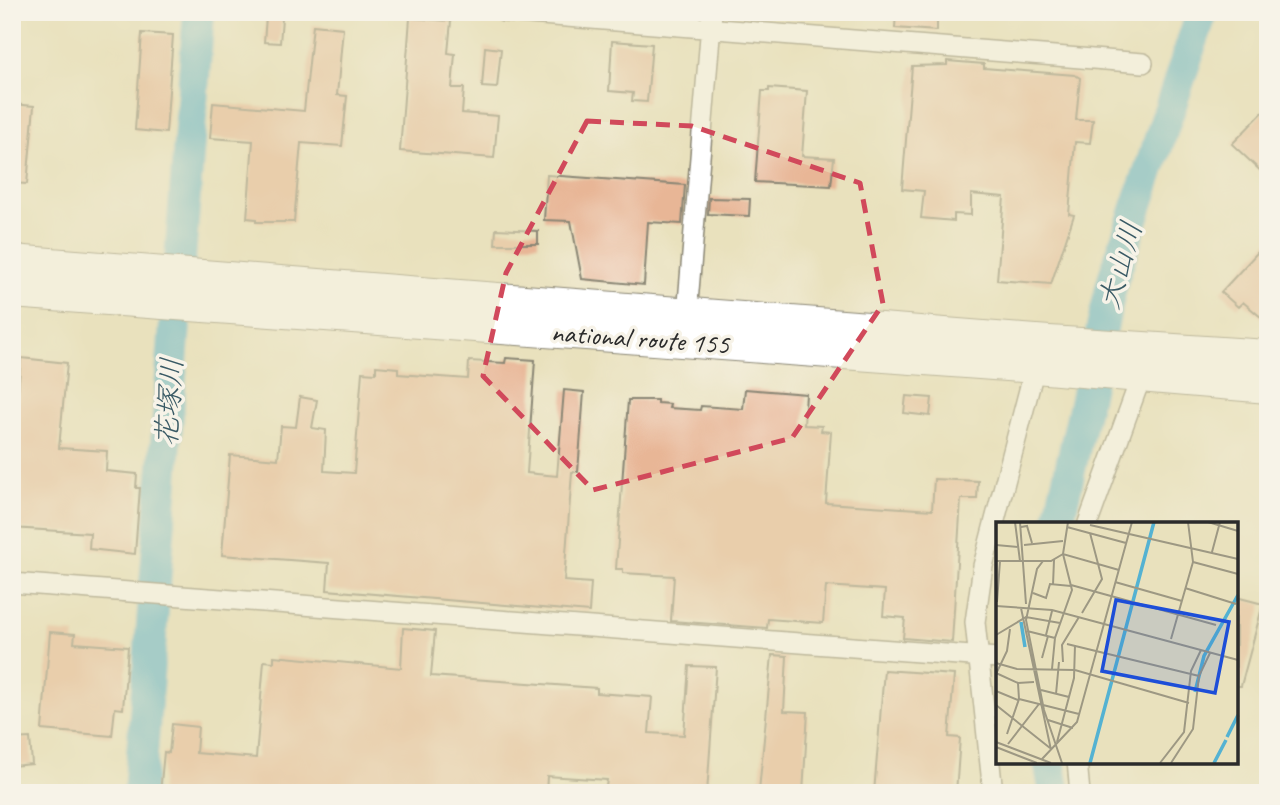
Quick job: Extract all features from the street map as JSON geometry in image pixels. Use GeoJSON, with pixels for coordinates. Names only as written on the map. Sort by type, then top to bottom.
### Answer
{"type":"FeatureCollection","features":[{"type":"Feature","properties":{"kind":"highway","name":"national route 155"},"geometry":{"type":"LineString","coordinates":[[12,261],[687,315],[1042,355]]}},
{"type":"Feature","properties":{"kind":"highway","name":"national route 155"},"geometry":{"type":"LineString","coordinates":[[12,292],[1042,355],[1146,363],[1268,387]]}},
{"type":"Feature","properties":{"kind":"highway","name":"national route 155"},"geometry":{"type":"LineString","coordinates":[[1146,363],[1268,356]]}},
{"type":"Feature","properties":{"kind":"street"},"geometry":{"type":"LineString","coordinates":[[504,12],[712,21],[1143,63]]}},
{"type":"Feature","properties":{"kind":"street"},"geometry":{"type":"LineString","coordinates":[[687,315],[712,21]]}},
{"type":"Feature","properties":{"kind":"street"},"geometry":{"type":"LineString","coordinates":[[993,793],[988,658],[975,622],[983,565],[1042,355]]}},
{"type":"Feature","properties":{"kind":"street"},"geometry":{"type":"LineString","coordinates":[[1088,522],[1146,363]]}},
{"type":"Feature","properties":{"kind":"street"},"geometry":{"type":"LineString","coordinates":[[12,583],[988,658]]}},
{"type":"Feature","properties":{"kind":"street"},"geometry":{"type":"LineString","coordinates":[[1077,763],[1080,793]]}},
{"type":"Feature","properties":{"kind":"highlighted area"},"geometry":{"type":"Polygon","coordinates":[[[587,121],[692,126],[860,183],[883,304],[792,438],[593,490],[483,376],[506,273],[587,121]]]}},
{"type":"Feature","properties":{"kind":"building"},"geometry":{"type":"Polygon","coordinates":[[[896,12],[937,12],[937,31],[895,28],[896,12]]]}},
{"type":"Feature","properties":{"kind":"building"},"geometry":{"type":"Polygon","coordinates":[[[266,17],[282,18],[280,43],[264,42],[266,17]]]}},
{"type":"Feature","properties":{"kind":"building"},"geometry":{"type":"Polygon","coordinates":[[[410,18],[451,21],[448,53],[455,54],[452,88],[464,88],[462,113],[498,116],[494,158],[400,151],[410,18]]]}},
{"type":"Feature","properties":{"kind":"building"},"geometry":{"type":"Polygon","coordinates":[[[313,25],[343,28],[337,95],[347,96],[342,146],[301,143],[294,222],[256,222],[256,219],[247,218],[253,141],[210,138],[213,103],[304,111],[313,25]]]}},
{"type":"Feature","properties":{"kind":"building"},"geometry":{"type":"Polygon","coordinates":[[[142,33],[173,35],[166,133],[135,130],[142,33]]]}},
{"type":"Feature","properties":{"kind":"building"},"geometry":{"type":"Polygon","coordinates":[[[612,41],[652,44],[647,102],[632,101],[633,93],[609,91],[612,41]]]}},
{"type":"Feature","properties":{"kind":"building"},"geometry":{"type":"Polygon","coordinates":[[[485,47],[501,49],[497,88],[482,87],[485,47]]]}},
{"type":"Feature","properties":{"kind":"building"},"geometry":{"type":"Polygon","coordinates":[[[947,61],[984,64],[984,68],[1075,75],[1080,78],[1076,120],[1093,120],[1090,143],[1075,142],[1069,214],[1074,215],[1051,284],[997,280],[1004,197],[971,194],[971,215],[954,214],[954,221],[921,218],[924,191],[902,189],[912,66],[947,65],[947,61]]]}},
{"type":"Feature","properties":{"kind":"building"},"geometry":{"type":"Polygon","coordinates":[[[769,88],[807,91],[802,156],[834,158],[831,186],[755,182],[762,91],[769,91],[769,88]]]}},
{"type":"Feature","properties":{"kind":"building"},"geometry":{"type":"Polygon","coordinates":[[[12,104],[34,106],[27,184],[12,183],[12,104]]]}},
{"type":"Feature","properties":{"kind":"building"},"geometry":{"type":"Polygon","coordinates":[[[1268,107],[1268,178],[1232,144],[1268,107]]]}},
{"type":"Feature","properties":{"kind":"building"},"geometry":{"type":"Polygon","coordinates":[[[547,175],[685,185],[682,224],[648,222],[644,285],[582,279],[571,221],[544,220],[547,175]]]}},
{"type":"Feature","properties":{"kind":"building"},"geometry":{"type":"Polygon","coordinates":[[[709,198],[750,199],[749,216],[708,214],[709,198]]]}},
{"type":"Feature","properties":{"kind":"building"},"geometry":{"type":"Polygon","coordinates":[[[496,229],[538,231],[538,244],[495,244],[496,229]]]}},
{"type":"Feature","properties":{"kind":"building"},"geometry":{"type":"Polygon","coordinates":[[[1268,241],[1268,323],[1243,302],[1238,307],[1221,292],[1268,241]]]}},
{"type":"Feature","properties":{"kind":"building"},"geometry":{"type":"Polygon","coordinates":[[[21,358],[67,363],[59,448],[107,451],[106,471],[137,474],[136,488],[140,488],[135,554],[89,549],[90,533],[12,528],[19,426],[15,426],[21,358]]]}},
{"type":"Feature","properties":{"kind":"building"},"geometry":{"type":"Polygon","coordinates":[[[506,358],[535,360],[527,473],[557,476],[564,390],[584,392],[578,472],[572,472],[564,581],[591,583],[589,612],[327,590],[329,563],[222,555],[230,455],[278,459],[281,426],[296,427],[300,397],[317,400],[312,428],[326,430],[324,471],[354,473],[362,372],[376,373],[376,366],[398,368],[398,374],[468,379],[469,361],[505,363],[506,358]]]}},
{"type":"Feature","properties":{"kind":"building"},"geometry":{"type":"Polygon","coordinates":[[[745,389],[806,394],[804,425],[822,426],[821,431],[831,432],[826,503],[932,510],[934,479],[978,481],[977,499],[961,499],[952,642],[903,638],[905,618],[883,616],[885,590],[826,586],[823,623],[768,619],[767,628],[671,621],[674,576],[623,573],[623,569],[616,569],[628,400],[657,400],[657,403],[670,404],[669,408],[700,410],[701,406],[743,409],[745,389]]]}},
{"type":"Feature","properties":{"kind":"building"},"geometry":{"type":"Polygon","coordinates":[[[906,396],[932,398],[930,416],[904,413],[906,396]]]}},
{"type":"Feature","properties":{"kind":"building"},"geometry":{"type":"Polygon","coordinates":[[[1238,598],[1263,604],[1241,686],[1238,686],[1238,598]]]}},
{"type":"Feature","properties":{"kind":"building"},"geometry":{"type":"Polygon","coordinates":[[[403,628],[435,631],[431,676],[597,688],[597,693],[652,697],[649,733],[684,735],[689,666],[716,667],[707,793],[605,793],[607,780],[547,776],[546,793],[160,793],[164,752],[169,753],[172,724],[198,727],[196,753],[256,758],[264,661],[274,662],[274,656],[401,668],[403,628]]]}},
{"type":"Feature","properties":{"kind":"building"},"geometry":{"type":"Polygon","coordinates":[[[50,632],[75,634],[74,643],[128,647],[123,709],[115,708],[112,736],[42,730],[50,632]]]}},
{"type":"Feature","properties":{"kind":"building"},"geometry":{"type":"Polygon","coordinates":[[[772,655],[787,656],[784,711],[808,712],[803,793],[759,791],[772,655]]]}},
{"type":"Feature","properties":{"kind":"building"},"geometry":{"type":"Polygon","coordinates":[[[884,670],[954,675],[949,737],[960,738],[956,793],[874,793],[884,670]]]}},
{"type":"Feature","properties":{"kind":"building"},"geometry":{"type":"Polygon","coordinates":[[[30,738],[32,764],[12,766],[12,739],[30,738]]]}},
{"type":"Feature","properties":{"kind":"waterway","name":"花塚川"},"geometry":{"type":"LineString","coordinates":[[139,793],[199,12]]}},
{"type":"Feature","properties":{"kind":"waterway","name":"大山川"},"geometry":{"type":"LineString","coordinates":[[1058,522],[1113,279],[1202,12]]}},
{"type":"Feature","properties":{"kind":"waterway","name":"大山川"},"geometry":{"type":"LineString","coordinates":[[1049,763],[1055,793]]}}]}
